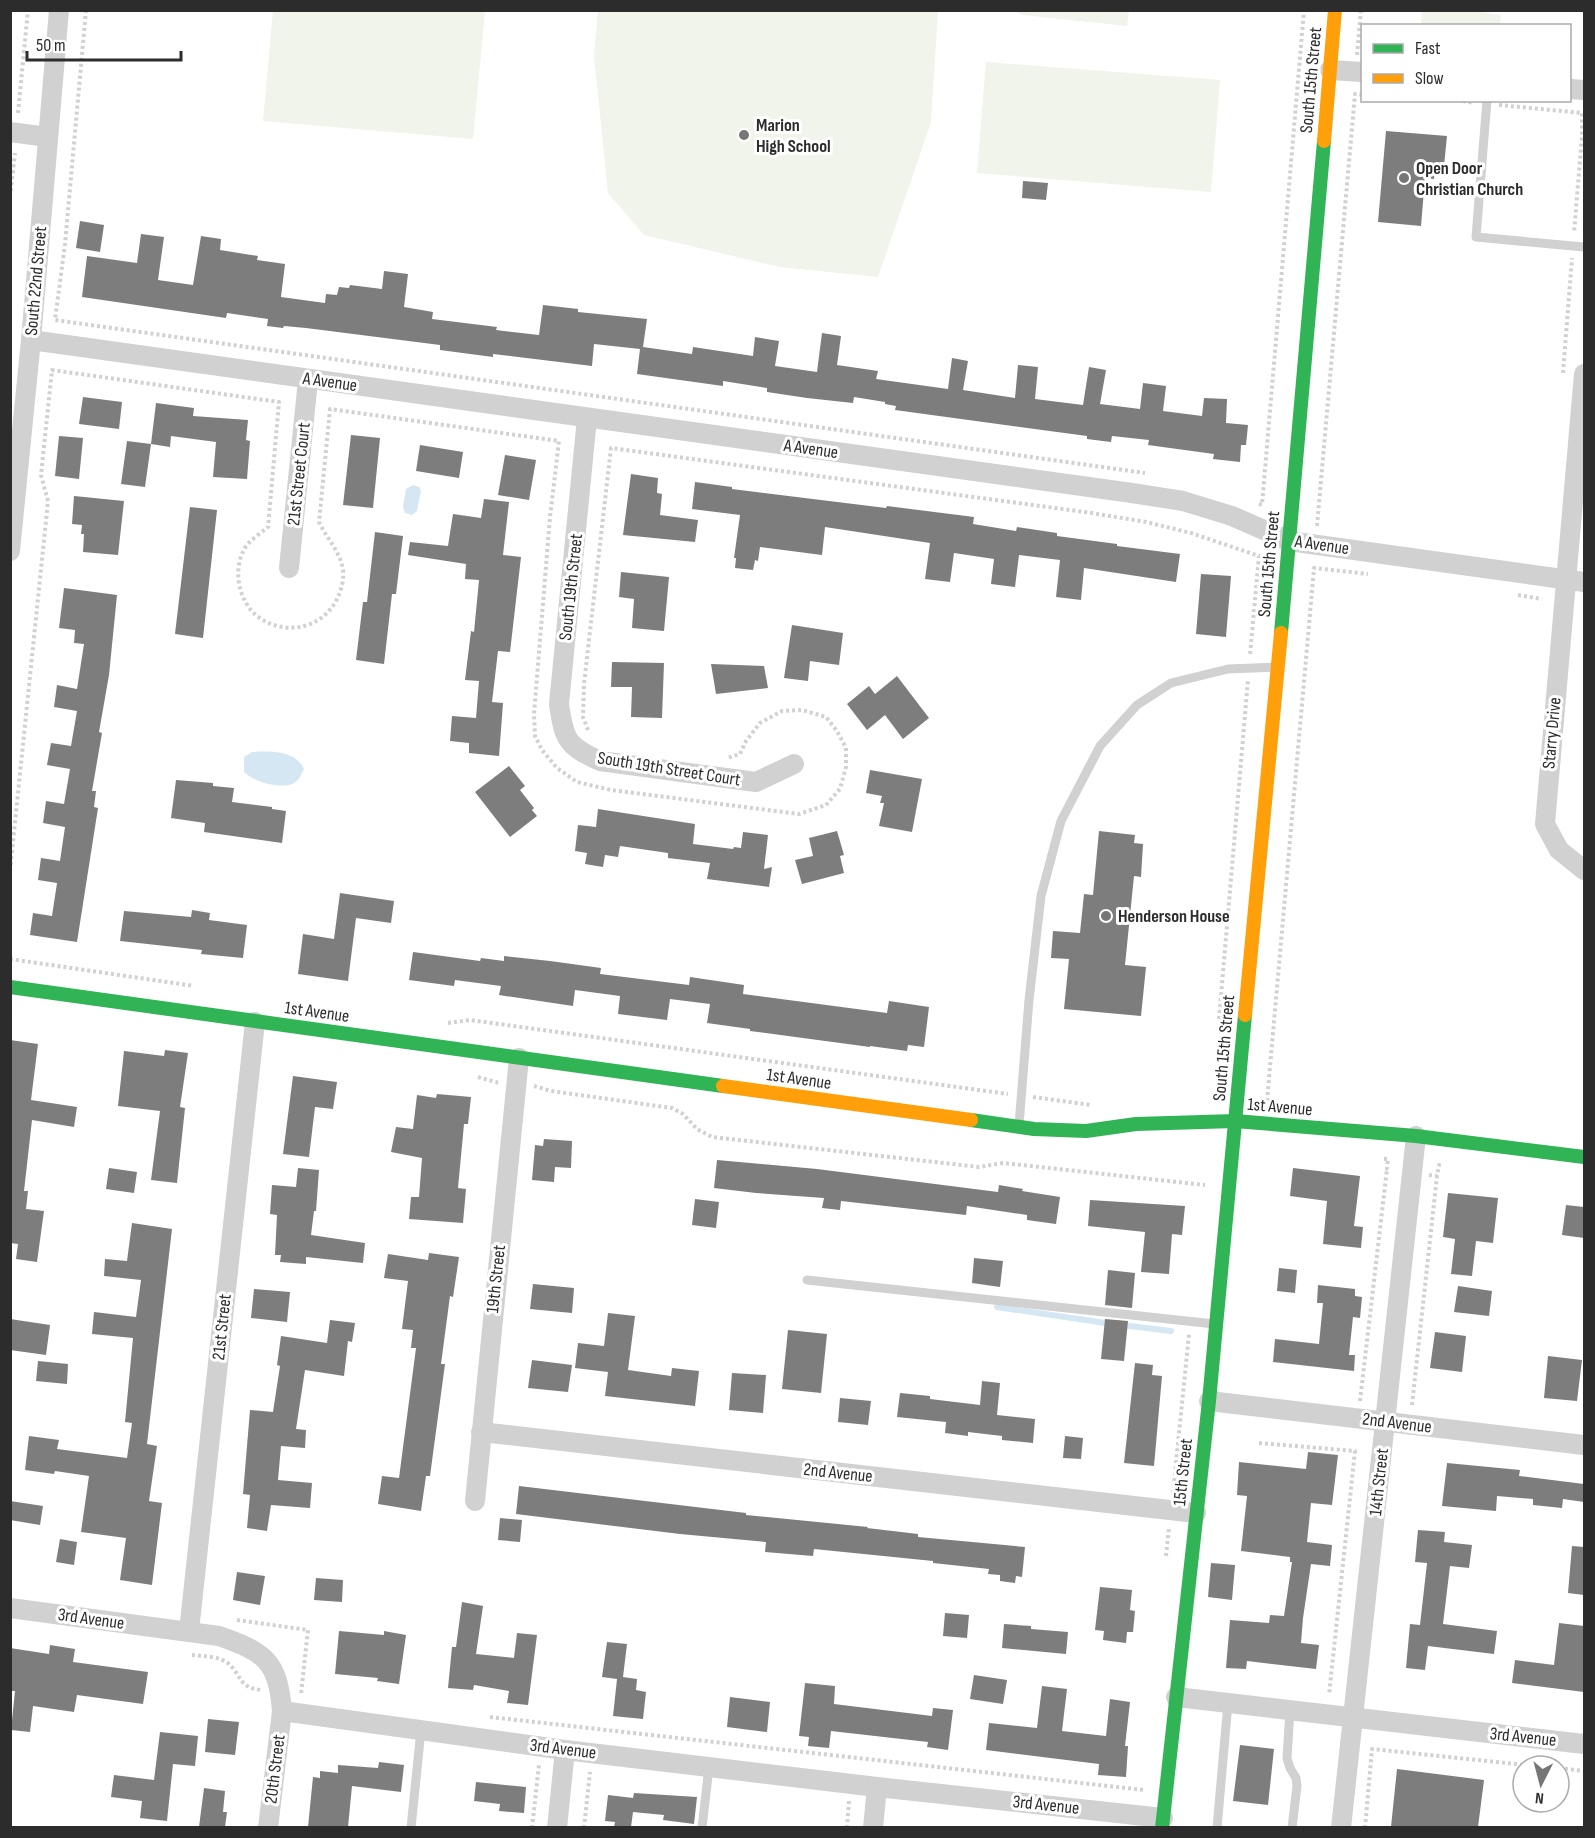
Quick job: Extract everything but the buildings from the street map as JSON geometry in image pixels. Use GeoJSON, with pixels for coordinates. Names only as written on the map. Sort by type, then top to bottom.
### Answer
{"type":"FeatureCollection","features":[{"type":"Feature","properties":{"kind":"street","name":"South 22nd Street"},"geometry":{"type":"LineString","coordinates":[[10,551],[17,420],[31,340],[59,10]]}},
{"type":"Feature","properties":{"kind":"street","name":"South 15th Street"},"geometry":{"type":"LineString","coordinates":[[1235,1121],[1278,667],[1335,10]]}},
{"type":"Feature","properties":{"kind":"street"},"geometry":{"type":"LineString","coordinates":[[1330,70],[1360,66]]}},
{"type":"Feature","properties":{"kind":"street"},"geometry":{"type":"LineString","coordinates":[[14,126],[48,137]]}},
{"type":"Feature","properties":{"kind":"street","name":"A Avenue"},"geometry":{"type":"LineString","coordinates":[[31,340],[1173,500],[1232,516],[1289,541],[1575,580]]}},
{"type":"Feature","properties":{"kind":"street","name":"Starry Drive"},"geometry":{"type":"LineString","coordinates":[[1584,374],[1575,580],[1545,824],[1559,850],[1584,870]]}},
{"type":"Feature","properties":{"kind":"street","name":"21st Street Court"},"geometry":{"type":"LineString","coordinates":[[289,568],[308,380]]}},
{"type":"Feature","properties":{"kind":"street","name":"South 19th Street"},"geometry":{"type":"LineString","coordinates":[[577,751],[562,731],[559,705],[587,418]]}},
{"type":"Feature","properties":{"kind":"street","name":"South 19th Street Court"},"geometry":{"type":"LineString","coordinates":[[577,751],[600,762],[756,782],[794,764]]}},
{"type":"Feature","properties":{"kind":"street","name":"1st Avenue"},"geometry":{"type":"LineString","coordinates":[[10,987],[1019,1128],[1086,1131],[1136,1124],[1235,1121],[1416,1136],[1584,1157]]}},
{"type":"Feature","properties":{"kind":"street","name":"21st Street"},"geometry":{"type":"LineString","coordinates":[[189,1632],[255,1022]]}},
{"type":"Feature","properties":{"kind":"street","name":"19th Street"},"geometry":{"type":"LineString","coordinates":[[475,1501],[519,1058]]}},
{"type":"Feature","properties":{"kind":"street","name":"15th Street"},"geometry":{"type":"LineString","coordinates":[[1163,1823],[1209,1401],[1235,1121]]}},
{"type":"Feature","properties":{"kind":"street","name":"14th Street"},"geometry":{"type":"LineString","coordinates":[[1341,1827],[1416,1136]]}},
{"type":"Feature","properties":{"kind":"street","name":"2nd Avenue"},"geometry":{"type":"LineString","coordinates":[[1209,1401],[1584,1445]]}},
{"type":"Feature","properties":{"kind":"street","name":"2nd Avenue"},"geometry":{"type":"LineString","coordinates":[[481,1432],[1196,1513]]}},
{"type":"Feature","properties":{"kind":"street","name":"3rd Avenue"},"geometry":{"type":"LineString","coordinates":[[10,1608],[219,1636],[248,1646],[269,1663],[280,1686],[282,1712],[565,1750],[1163,1823]]}},
{"type":"Feature","properties":{"kind":"street","name":"3rd Avenue"},"geometry":{"type":"LineString","coordinates":[[1176,1697],[1584,1744]]}},
{"type":"Feature","properties":{"kind":"street","name":"20th Street"},"geometry":{"type":"LineString","coordinates":[[268,1827],[282,1712]]}},
{"type":"Feature","properties":{"kind":"street"},"geometry":{"type":"LineString","coordinates":[[557,1827],[565,1750]]}},
{"type":"Feature","properties":{"kind":"street"},"geometry":{"type":"LineString","coordinates":[[873,1827],[877,1787]]}},
{"type":"Feature","properties":{"kind":"lane"},"geometry":{"type":"LineString","coordinates":[[1487,102],[1476,237],[1584,247]]}},
{"type":"Feature","properties":{"kind":"lane"},"geometry":{"type":"LineString","coordinates":[[1019,1128],[1029,1000],[1041,896],[1061,821],[1100,746],[1137,705],[1171,683],[1228,669],[1278,667]]}},
{"type":"Feature","properties":{"kind":"lane"},"geometry":{"type":"LineString","coordinates":[[807,1280],[1216,1324]]}},
{"type":"Feature","properties":{"kind":"lane"},"geometry":{"type":"LineString","coordinates":[[1217,1827],[1228,1703]]}},
{"type":"Feature","properties":{"kind":"lane"},"geometry":{"type":"LineString","coordinates":[[1290,1710],[1287,1758],[1297,1786],[1292,1827]]}},
{"type":"Feature","properties":{"kind":"lane"},"geometry":{"type":"LineString","coordinates":[[411,1827],[421,1730]]}},
{"type":"Feature","properties":{"kind":"lane"},"geometry":{"type":"LineString","coordinates":[[702,1827],[709,1767]]}},
{"type":"Feature","properties":{"kind":"path"},"geometry":{"type":"LineString","coordinates":[[14,126],[28,10]]}},
{"type":"Feature","properties":{"kind":"path"},"geometry":{"type":"LineString","coordinates":[[86,10],[55,320],[1150,474]]}},
{"type":"Feature","properties":{"kind":"path"},"geometry":{"type":"LineString","coordinates":[[1252,501],[1262,505],[1304,10]]}},
{"type":"Feature","properties":{"kind":"path"},"geometry":{"type":"LineString","coordinates":[[1360,66],[1361,10]]}},
{"type":"Feature","properties":{"kind":"path"},"geometry":{"type":"LineString","coordinates":[[1317,527],[1355,94],[1361,94]]}},
{"type":"Feature","properties":{"kind":"path"},"geometry":{"type":"LineString","coordinates":[[1487,102],[1582,113],[1562,378]]}},
{"type":"Feature","properties":{"kind":"path"},"geometry":{"type":"LineString","coordinates":[[10,197],[12,160],[15,152]]}},
{"type":"Feature","properties":{"kind":"path"},"geometry":{"type":"LineString","coordinates":[[10,871],[48,501],[41,476],[52,370],[279,402],[268,527],[248,545],[239,562],[239,580],[245,601],[257,616],[280,628],[301,628],[321,620],[332,607],[342,588],[343,571],[338,552],[326,537],[319,522],[330,409],[559,441],[550,517],[534,714],[535,736],[542,750],[557,768],[577,782],[611,790],[799,814],[826,805],[840,789],[846,767],[846,748],[832,724],[826,717],[801,710],[782,711],[760,723],[746,741],[740,754],[728,758],[716,756]]}},
{"type":"Feature","properties":{"kind":"path"},"geometry":{"type":"LineString","coordinates":[[595,735],[588,731],[583,717],[584,684],[611,448],[1092,513],[1146,522],[1191,533],[1259,556],[1218,1026]]}},
{"type":"Feature","properties":{"kind":"path"},"geometry":{"type":"LineString","coordinates":[[1261,1102],[1267,1104],[1314,568],[1374,575]]}},
{"type":"Feature","properties":{"kind":"path"},"geometry":{"type":"LineString","coordinates":[[1512,593],[1542,599]]}},
{"type":"Feature","properties":{"kind":"path"},"geometry":{"type":"LineString","coordinates":[[10,959],[198,987]]}},
{"type":"Feature","properties":{"kind":"path"},"geometry":{"type":"LineString","coordinates":[[443,1023],[470,1020],[1022,1096],[1090,1105],[1101,1104]]}},
{"type":"Feature","properties":{"kind":"path"},"geometry":{"type":"LineString","coordinates":[[473,1076],[490,1082],[528,1085],[551,1091],[672,1108],[683,1114],[697,1129],[712,1137],[979,1167],[1003,1163],[1205,1185]]}},
{"type":"Feature","properties":{"kind":"path"},"geometry":{"type":"LineString","coordinates":[[1360,1404],[1387,1169]]}},
{"type":"Feature","properties":{"kind":"path"},"geometry":{"type":"LineString","coordinates":[[1203,1197],[1206,1175]]}},
{"type":"Feature","properties":{"kind":"path"},"geometry":{"type":"LineString","coordinates":[[1412,1409],[1437,1176]]}},
{"type":"Feature","properties":{"kind":"path"},"geometry":{"type":"LineString","coordinates":[[1166,1561],[1191,1322]]}},
{"type":"Feature","properties":{"kind":"path"},"geometry":{"type":"LineString","coordinates":[[1259,1443],[1355,1451],[1328,1698]]}},
{"type":"Feature","properties":{"kind":"path"},"geometry":{"type":"LineString","coordinates":[[232,1619],[308,1630],[301,1695]]}},
{"type":"Feature","properties":{"kind":"path"},"geometry":{"type":"LineString","coordinates":[[184,1654],[219,1658],[229,1664],[240,1682],[251,1689],[264,1690]]}},
{"type":"Feature","properties":{"kind":"path"},"geometry":{"type":"LineString","coordinates":[[485,1717],[1144,1791],[1145,1779]]}},
{"type":"Feature","properties":{"kind":"path"},"geometry":{"type":"LineString","coordinates":[[1365,1827],[1372,1749],[1511,1763]]}},
{"type":"Feature","properties":{"kind":"path"},"geometry":{"type":"LineString","coordinates":[[532,1827],[539,1764]]}},
{"type":"Feature","properties":{"kind":"path"},"geometry":{"type":"LineString","coordinates":[[584,1827],[590,1771]]}},
{"type":"Feature","properties":{"kind":"shaded area"},"geometry":{"type":"Polygon","coordinates":[[[1129,10],[1127,26],[1023,15],[1014,11],[1129,10]]]}},
{"type":"Feature","properties":{"kind":"shaded area"},"geometry":{"type":"Polygon","coordinates":[[[1464,10],[1501,15],[1500,24],[1421,24],[1422,11],[1464,10]]]}},
{"type":"Feature","properties":{"kind":"shaded area"},"geometry":{"type":"Polygon","coordinates":[[[273,11],[485,11],[473,139],[263,121],[273,11]]]}},
{"type":"Feature","properties":{"kind":"shaded area"},"geometry":{"type":"Polygon","coordinates":[[[598,11],[938,11],[931,122],[878,277],[780,267],[644,235],[608,193],[594,56],[598,11]]]}},
{"type":"Feature","properties":{"kind":"shaded area"},"geometry":{"type":"Polygon","coordinates":[[[986,62],[1220,80],[1211,192],[977,173],[986,62]]]}},
{"type":"Feature","properties":{"kind":"water"},"geometry":{"type":"Polygon","coordinates":[[[413,485],[419,487],[421,491],[417,511],[412,515],[405,513],[403,507],[406,489],[413,485]]]}},
{"type":"Feature","properties":{"kind":"water"},"geometry":{"type":"Polygon","coordinates":[[[252,752],[289,755],[295,758],[304,769],[298,780],[292,784],[280,786],[259,781],[244,772],[244,757],[252,752]]]}},
{"type":"Feature","properties":{"kind":"waterway"},"geometry":{"type":"LineString","coordinates":[[997,1307],[1112,1324]]}},
{"type":"Feature","properties":{"kind":"waterway"},"geometry":{"type":"LineString","coordinates":[[1122,1325],[1171,1331]]}},
{"type":"Feature","properties":{"kind":"traffic: fast"},"geometry":{"type":"LineString","coordinates":[[1281,633],[1324,141]]}},
{"type":"Feature","properties":{"kind":"traffic: fast"},"geometry":{"type":"LineString","coordinates":[[10,987],[723,1086]]}},
{"type":"Feature","properties":{"kind":"traffic: fast"},"geometry":{"type":"LineString","coordinates":[[1162,1828],[1209,1401],[1245,1015]]}},
{"type":"Feature","properties":{"kind":"traffic: fast"},"geometry":{"type":"LineString","coordinates":[[971,1120],[1034,1129],[1086,1131],[1136,1124],[1235,1121],[1416,1136],[1584,1157]]}},
{"type":"Feature","properties":{"kind":"traffic: slow"},"geometry":{"type":"LineString","coordinates":[[1324,141],[1335,10]]}},
{"type":"Feature","properties":{"kind":"traffic: slow"},"geometry":{"type":"LineString","coordinates":[[1245,1015],[1281,633]]}},
{"type":"Feature","properties":{"kind":"traffic: slow"},"geometry":{"type":"LineString","coordinates":[[723,1086],[971,1120]]}},
{"type":"Feature","properties":{"kind":"place","name":"Marion High School"},"geometry":{"type":"Point","coordinates":[744,135]}},
{"type":"Feature","properties":{"kind":"place","name":"Open Door Christian Church"},"geometry":{"type":"Point","coordinates":[1404,178]}},
{"type":"Feature","properties":{"kind":"place","name":"Henderson House"},"geometry":{"type":"Point","coordinates":[1106,916]}}]}
